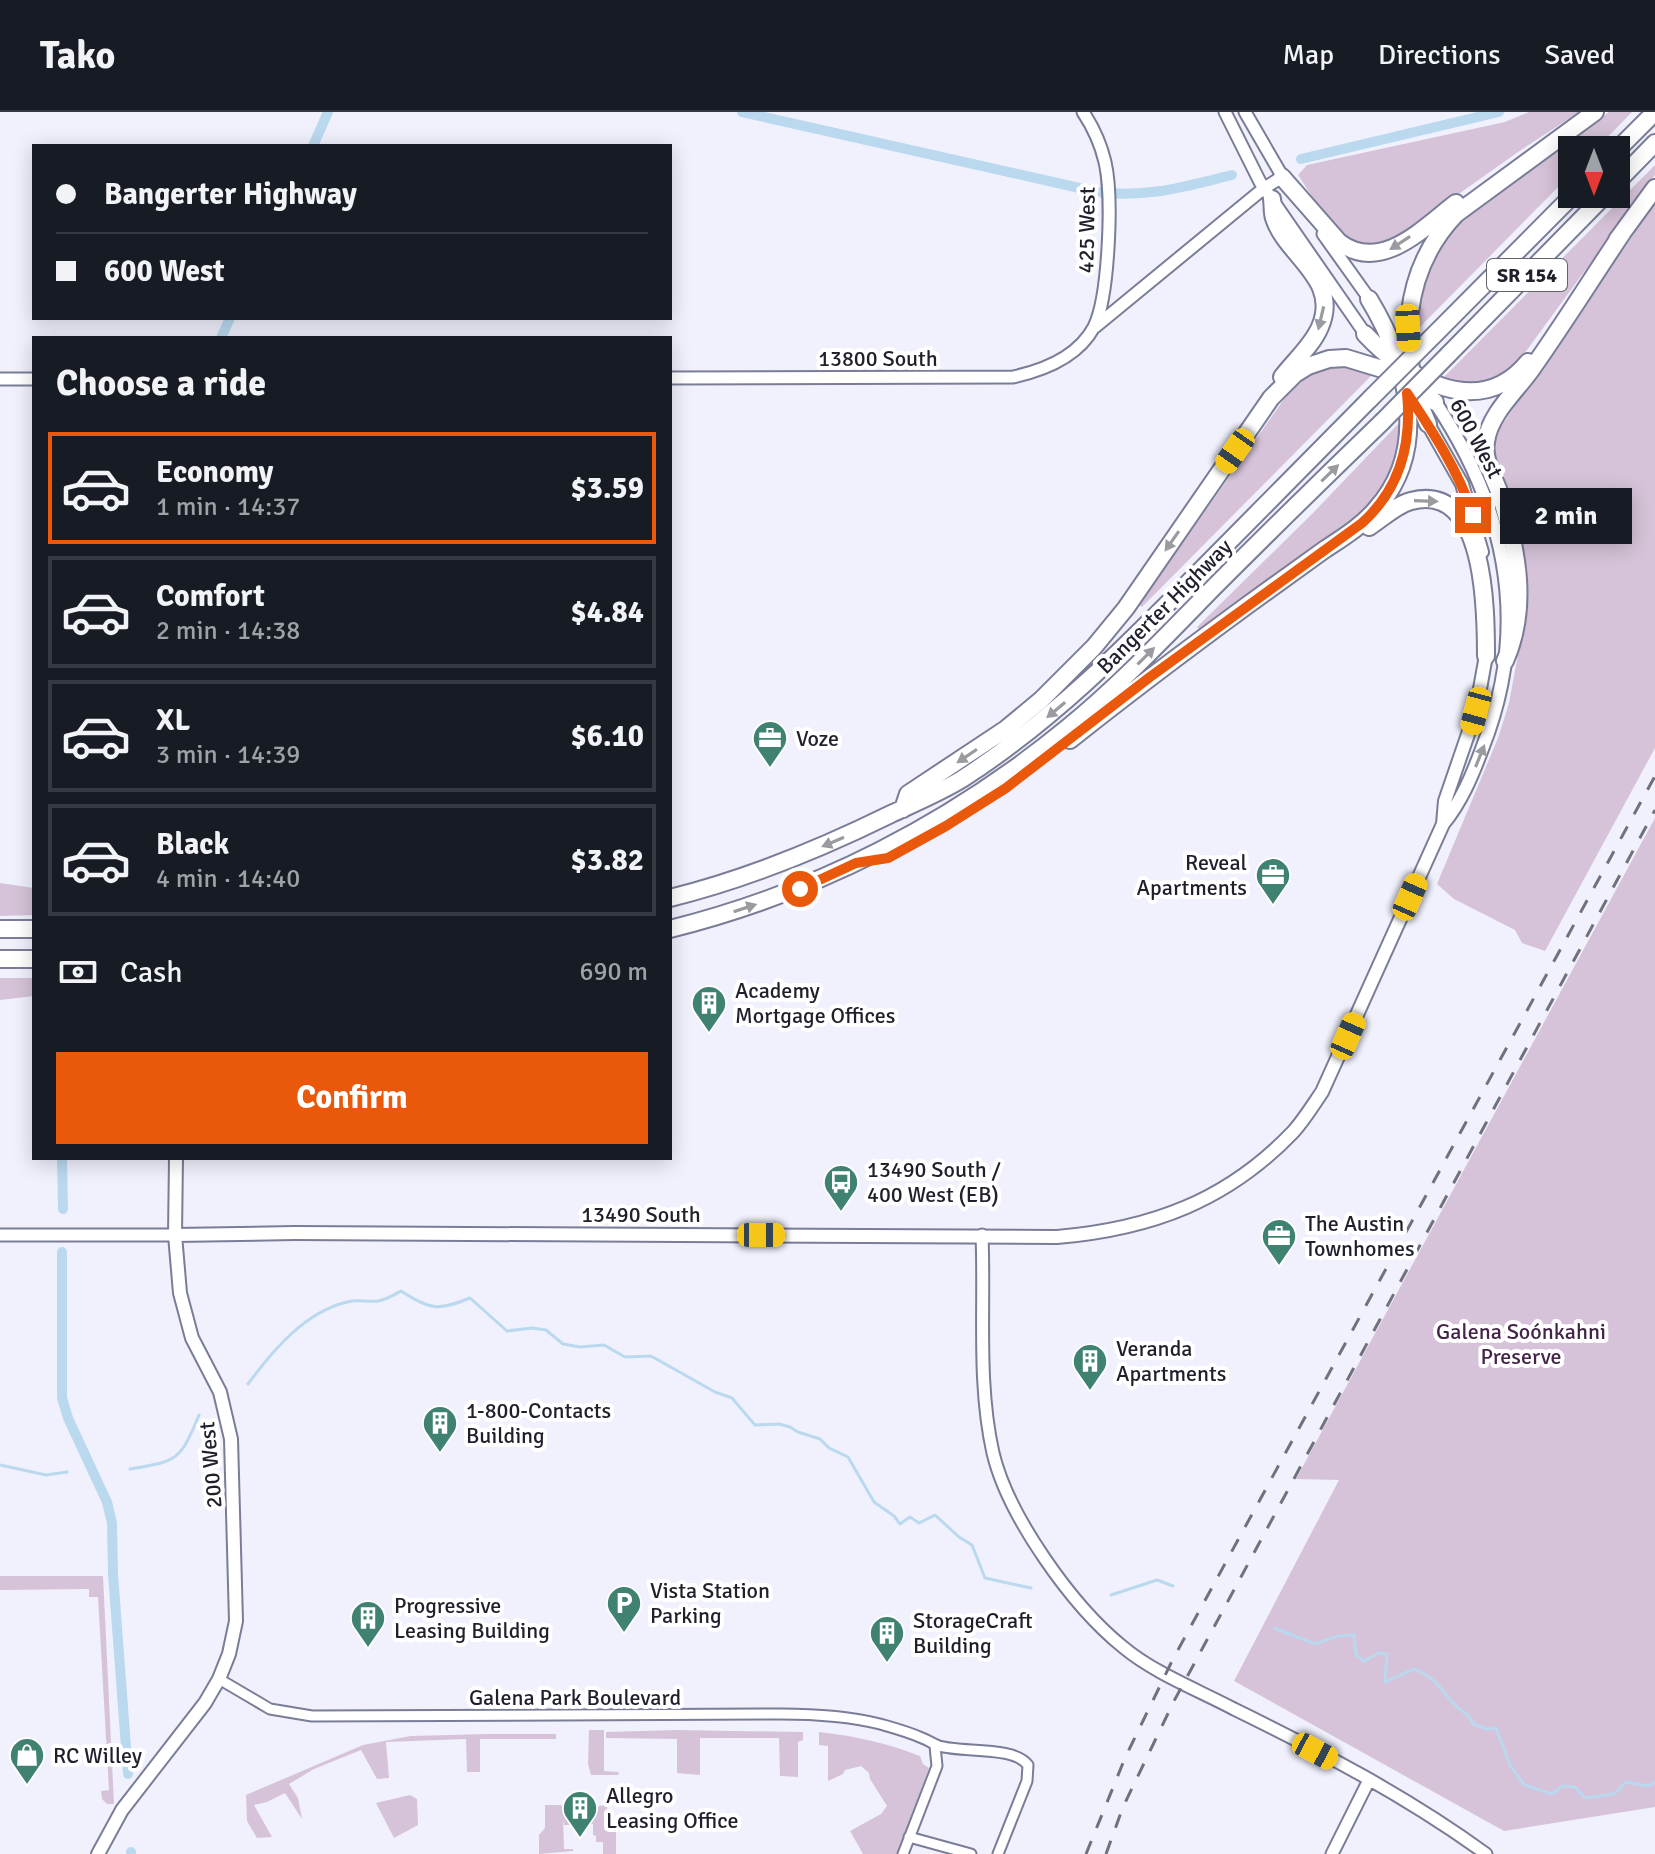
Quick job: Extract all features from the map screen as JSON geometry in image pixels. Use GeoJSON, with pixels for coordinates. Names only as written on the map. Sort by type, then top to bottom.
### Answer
{"type":"FeatureCollection","features":[{"type":"Feature","properties":{"kind":"highway"},"geometry":{"type":"LineString","coordinates":[[1630,137],[1655,112]]}},
{"type":"Feature","properties":{"kind":"highway"},"geometry":{"type":"LineString","coordinates":[[1282,177],[1344,245],[1366,254],[1381,253],[1395,248],[1497,174],[1588,117]]}},
{"type":"Feature","properties":{"kind":"highway"},"geometry":{"type":"LineString","coordinates":[[856,863],[888,858],[1006,788],[1377,509],[1392,488],[1407,440],[1409,320],[1414,285],[1424,257],[1439,233],[1466,206],[1588,117]]}},
{"type":"Feature","properties":{"kind":"highway"},"geometry":{"type":"LineString","coordinates":[[1630,169],[1655,143]]}},
{"type":"Feature","properties":{"kind":"highway"},"geometry":{"type":"LineString","coordinates":[[903,809],[908,794],[1014,723],[1094,647],[1126,608],[1271,398],[1295,374],[1321,361],[1355,359],[1449,389],[1477,391],[1496,386],[1517,373],[1655,188]]}},
{"type":"Feature","properties":{"kind":"highway"},"geometry":{"type":"LineString","coordinates":[[1268,194],[1274,218],[1319,284],[1324,311],[1315,336],[1273,388],[1271,398]]}},
{"type":"Feature","properties":{"kind":"highway","name":"Bangerter Highway"},"geometry":{"type":"LineString","coordinates":[[672,897],[726,883],[794,859],[960,780],[1016,742],[1118,654],[1560,208]]}},
{"type":"Feature","properties":{"kind":"highway","name":"Bangerter Highway"},"geometry":{"type":"LineString","coordinates":[[672,929],[716,918],[784,895],[856,863],[972,798],[1043,748],[1118,683],[1382,422],[1592,208]]}},
{"type":"Feature","properties":{"kind":"highway"},"geometry":{"type":"LineString","coordinates":[[1505,661],[1517,619],[1519,579],[1508,521],[1486,458],[1486,437],[1492,423],[1623,232]]}},
{"type":"Feature","properties":{"kind":"highway"},"geometry":{"type":"LineString","coordinates":[[1369,299],[1428,424]]}},
{"type":"Feature","properties":{"kind":"highway"},"geometry":{"type":"LineString","coordinates":[[1365,334],[1435,402]]}},
{"type":"Feature","properties":{"kind":"highway"},"geometry":{"type":"LineString","coordinates":[[1309,561],[1347,542],[1408,502],[1423,499],[1446,504],[1464,520],[1474,547],[1483,596],[1486,656]]}},
{"type":"Feature","properties":{"kind":"highway"},"geometry":{"type":"LineString","coordinates":[[0,929],[32,929]]}},
{"type":"Feature","properties":{"kind":"highway"},"geometry":{"type":"LineString","coordinates":[[0,959],[32,959]]}},
{"type":"Feature","properties":{"kind":"main road","name":"600 West"},"geometry":{"type":"LineString","coordinates":[[1297,1126],[1322,1092],[1443,824],[1467,786],[1488,735],[1502,686],[1508,612],[1497,532],[1476,472],[1460,438],[1435,402]]}},
{"type":"Feature","properties":{"kind":"main road","name":"600 West"},"geometry":{"type":"LineString","coordinates":[[1428,424],[1458,476],[1478,531],[1488,593],[1486,656],[1476,711],[1445,801],[1443,824]]}},
{"type":"Feature","properties":{"kind":"main road","name":"13490 South"},"geometry":{"type":"LineString","coordinates":[[175,1235],[1057,1237],[1100,1234],[1141,1225],[1206,1199],[1234,1182],[1297,1126]]}},
{"type":"Feature","properties":{"kind":"main road","name":"200 West"},"geometry":{"type":"LineString","coordinates":[[98,1854],[122,1810],[205,1703],[219,1679],[232,1646],[237,1615],[231,1439],[220,1392],[192,1338],[182,1305],[175,1235],[176,1160]]}},
{"type":"Feature","properties":{"kind":"street","name":"425 West"},"geometry":{"type":"LineString","coordinates":[[1078,346],[1092,330],[1102,307],[1106,283],[1108,208],[1108,183],[1099,141],[1083,112]]}},
{"type":"Feature","properties":{"kind":"street"},"geometry":{"type":"LineString","coordinates":[[1225,112],[1244,154],[1268,194],[1365,334]]}},
{"type":"Feature","properties":{"kind":"street"},"geometry":{"type":"LineString","coordinates":[[1245,112],[1282,177],[1369,299]]}},
{"type":"Feature","properties":{"kind":"street"},"geometry":{"type":"LineString","coordinates":[[1092,330],[1268,194],[1282,177]]}},
{"type":"Feature","properties":{"kind":"street","name":"13800 South"},"geometry":{"type":"LineString","coordinates":[[672,378],[1013,377],[1041,371],[1061,361],[1078,346]]}},
{"type":"Feature","properties":{"kind":"street"},"geometry":{"type":"LineString","coordinates":[[0,379],[32,379]]}},
{"type":"Feature","properties":{"kind":"street","name":"13490 South"},"geometry":{"type":"LineString","coordinates":[[0,1235],[175,1235]]}},
{"type":"Feature","properties":{"kind":"street"},"geometry":{"type":"LineString","coordinates":[[982,1235],[984,1385],[994,1454],[1008,1495],[1028,1532],[1063,1582],[1123,1648],[1369,1780],[1486,1854]]}},
{"type":"Feature","properties":{"kind":"street","name":"Galena Park Boulevard"},"geometry":{"type":"LineString","coordinates":[[219,1679],[270,1709],[292,1714],[810,1714],[879,1724],[926,1739],[935,1746],[966,1752],[1015,1755],[1028,1765],[1027,1781],[998,1854]]}},
{"type":"Feature","properties":{"kind":"street"},"geometry":{"type":"LineString","coordinates":[[903,1854],[937,1766],[935,1746]]}},
{"type":"Feature","properties":{"kind":"street"},"geometry":{"type":"LineString","coordinates":[[1332,1854],[1369,1780]]}},
{"type":"Feature","properties":{"kind":"street"},"geometry":{"type":"LineString","coordinates":[[909,1837],[971,1854]]}},
{"type":"Feature","properties":{"kind":"green space"},"geometry":{"type":"Polygon","coordinates":[[[1529,112],[1579,112],[1391,242],[1374,245],[1346,237],[1325,216],[1298,175],[1307,165],[1505,122],[1529,112]]]}},
{"type":"Feature","properties":{"kind":"green space"},"geometry":{"type":"Polygon","coordinates":[[[1609,112],[1632,112],[1609,136],[1576,136],[1609,112]]]}},
{"type":"Feature","properties":{"kind":"green space"},"geometry":{"type":"Polygon","coordinates":[[[1558,149],[1558,187],[1417,330],[1419,302],[1434,258],[1461,223],[1558,149]]]}},
{"type":"Feature","properties":{"kind":"green space"},"geometry":{"type":"Polygon","coordinates":[[[1655,165],[1655,175],[1521,358],[1486,381],[1465,383],[1444,377],[1612,208],[1630,208],[1630,190],[1655,165]]]}},
{"type":"Feature","properties":{"kind":"green space"},"geometry":{"type":"Polygon","coordinates":[[[1655,203],[1655,748],[1545,951],[1522,943],[1515,930],[1454,899],[1437,884],[1498,738],[1509,703],[1523,627],[1492,459],[1493,438],[1655,203]]]}},
{"type":"Feature","properties":{"kind":"green space"},"geometry":{"type":"Polygon","coordinates":[[[1327,367],[1353,367],[1374,373],[1142,607],[1139,605],[1289,392],[1300,381],[1327,367]]]}},
{"type":"Feature","properties":{"kind":"green space"},"geometry":{"type":"Polygon","coordinates":[[[1400,422],[1391,468],[1366,508],[1199,630],[1197,627],[1400,422]]]}},
{"type":"Feature","properties":{"kind":"green space","name":"Galena Soónkahni Preserve"},"geometry":{"type":"Polygon","coordinates":[[[1655,818],[1655,1807],[1504,1831],[1234,1681],[1339,1480],[1296,1479],[1655,818]]]}},
{"type":"Feature","properties":{"kind":"green space"},"geometry":{"type":"Polygon","coordinates":[[[0,883],[32,888],[32,915],[0,916],[0,883]]]}},
{"type":"Feature","properties":{"kind":"green space"},"geometry":{"type":"Polygon","coordinates":[[[0,978],[32,978],[32,996],[0,1000],[0,978]]]}},
{"type":"Feature","properties":{"kind":"green space"},"geometry":{"type":"Polygon","coordinates":[[[0,1576],[103,1576],[114,1804],[107,1804],[102,1799],[101,1791],[109,1790],[98,1597],[89,1597],[89,1589],[0,1590],[0,1576]]]}},
{"type":"Feature","properties":{"kind":"green space"},"geometry":{"type":"Polygon","coordinates":[[[589,1730],[604,1730],[604,1771],[619,1772],[618,1775],[591,1775],[588,1764],[589,1730]]]}},
{"type":"Feature","properties":{"kind":"green space"},"geometry":{"type":"Polygon","coordinates":[[[606,1732],[803,1732],[803,1740],[798,1742],[798,1777],[780,1776],[779,1738],[700,1738],[700,1775],[677,1773],[677,1739],[606,1738],[606,1732]]]}},
{"type":"Feature","properties":{"kind":"green space"},"geometry":{"type":"Polygon","coordinates":[[[819,1732],[895,1747],[920,1756],[929,1768],[897,1854],[863,1854],[850,1831],[881,1814],[887,1806],[869,1773],[861,1766],[845,1770],[828,1781],[828,1746],[819,1745],[819,1732]]]}},
{"type":"Feature","properties":{"kind":"green space"},"geometry":{"type":"Polygon","coordinates":[[[556,1734],[556,1739],[480,1739],[480,1772],[467,1772],[466,1739],[386,1742],[389,1778],[377,1779],[361,1750],[314,1769],[289,1784],[298,1798],[302,1819],[285,1793],[254,1805],[272,1837],[257,1838],[247,1821],[246,1795],[363,1745],[411,1736],[556,1734]]]}},
{"type":"Feature","properties":{"kind":"green space"},"geometry":{"type":"Polygon","coordinates":[[[410,1795],[417,1799],[418,1825],[394,1838],[376,1803],[410,1795]]]}},
{"type":"Feature","properties":{"kind":"green space"},"geometry":{"type":"Polygon","coordinates":[[[545,1805],[561,1805],[568,1810],[567,1813],[607,1805],[608,1824],[616,1831],[616,1854],[603,1854],[603,1842],[596,1842],[593,1824],[574,1822],[573,1825],[564,1825],[563,1819],[564,1849],[573,1851],[539,1854],[539,1835],[545,1828],[545,1805]]]}},
{"type":"Feature","properties":{"kind":"waterway"},"geometry":{"type":"LineString","coordinates":[[314,144],[328,112]]}},
{"type":"Feature","properties":{"kind":"waterway"},"geometry":{"type":"LineString","coordinates":[[742,112],[1097,192],[1149,192],[1232,175]]}},
{"type":"Feature","properties":{"kind":"waterway"},"geometry":{"type":"LineString","coordinates":[[1301,159],[1499,112]]}},
{"type":"Feature","properties":{"kind":"waterway"},"geometry":{"type":"LineString","coordinates":[[222,336],[229,320]]}},
{"type":"Feature","properties":{"kind":"waterway"},"geometry":{"type":"LineString","coordinates":[[62,1160],[63,1209]]}},
{"type":"Feature","properties":{"kind":"waterway"},"geometry":{"type":"LineString","coordinates":[[62,1252],[62,1398],[68,1418],[107,1502],[112,1523],[128,1774]]}},
{"type":"Feature","properties":{"kind":"waterway"},"geometry":{"type":"LineString","coordinates":[[248,1384],[291,1334],[317,1314],[332,1307],[351,1301],[381,1300],[401,1291],[420,1302],[442,1307],[470,1298],[507,1331],[546,1330],[563,1344],[580,1347],[604,1345],[625,1357],[651,1356],[715,1392],[732,1398],[755,1425],[779,1424],[820,1439],[829,1448],[848,1457],[874,1502],[900,1524],[910,1517],[919,1523],[935,1515],[972,1545],[985,1578],[1031,1588]]}},
{"type":"Feature","properties":{"kind":"waterway"},"geometry":{"type":"LineString","coordinates":[[130,1469],[158,1464],[175,1456],[187,1442],[199,1415]]}},
{"type":"Feature","properties":{"kind":"waterway"},"geometry":{"type":"LineString","coordinates":[[0,1465],[46,1475],[67,1472]]}},
{"type":"Feature","properties":{"kind":"waterway"},"geometry":{"type":"LineString","coordinates":[[1111,1595],[1157,1580],[1173,1586]]}},
{"type":"Feature","properties":{"kind":"waterway"},"geometry":{"type":"LineString","coordinates":[[1274,1628],[1315,1644],[1338,1636],[1354,1635],[1356,1655],[1364,1661],[1379,1653],[1387,1654],[1385,1682],[1414,1669],[1427,1676],[1468,1715],[1473,1724],[1487,1729],[1496,1728],[1510,1765],[1524,1785],[1552,1794],[1562,1786],[1575,1787],[1585,1798],[1614,1794],[1626,1782],[1649,1786],[1655,1782]]}},
{"type":"Feature","properties":{"kind":"railway"},"geometry":{"type":"LineString","coordinates":[[1086,1854],[1125,1758],[1173,1659],[1655,776]]}},
{"type":"Feature","properties":{"kind":"railway"},"geometry":{"type":"LineString","coordinates":[[1106,1854],[1123,1807],[1174,1701],[1655,810]]}},
{"type":"Feature","properties":{"kind":"place","name":"Voze"},"geometry":{"type":"Point","coordinates":[770,769]}},
{"type":"Feature","properties":{"kind":"place","name":"Reveal Apartments"},"geometry":{"type":"Point","coordinates":[1273,906]}},
{"type":"Feature","properties":{"kind":"place","name":"Academy Mortgage Offices"},"geometry":{"type":"Point","coordinates":[709,1034]}},
{"type":"Feature","properties":{"kind":"place","name":"13490 South / 400 West (EB)"},"geometry":{"type":"Point","coordinates":[841,1213]}},
{"type":"Feature","properties":{"kind":"place","name":"The Austin Townhomes"},"geometry":{"type":"Point","coordinates":[1279,1267]}},
{"type":"Feature","properties":{"kind":"place","name":"Veranda Apartments"},"geometry":{"type":"Point","coordinates":[1090,1392]}},
{"type":"Feature","properties":{"kind":"place","name":"1-800-Contacts Building"},"geometry":{"type":"Point","coordinates":[440,1454]}},
{"type":"Feature","properties":{"kind":"place","name":"Vista Station Parking"},"geometry":{"type":"Point","coordinates":[624,1634]}},
{"type":"Feature","properties":{"kind":"place","name":"Progressive Leasing Building"},"geometry":{"type":"Point","coordinates":[368,1649]}},
{"type":"Feature","properties":{"kind":"place","name":"StorageCraft Building"},"geometry":{"type":"Point","coordinates":[887,1664]}},
{"type":"Feature","properties":{"kind":"place","name":"RC Willey"},"geometry":{"type":"Point","coordinates":[27,1786]}},
{"type":"Feature","properties":{"kind":"place","name":"Allegro Leasing Office"},"geometry":{"type":"Point","coordinates":[580,1839]}},
{"type":"Feature","properties":{"kind":"route"},"geometry":{"type":"LineString","coordinates":[[800,889],[856,863],[888,858],[1006,788],[1202,638],[1362,523],[1392,488],[1402,464],[1408,428],[1407,393],[1455,469],[1473,515]]}}]}
